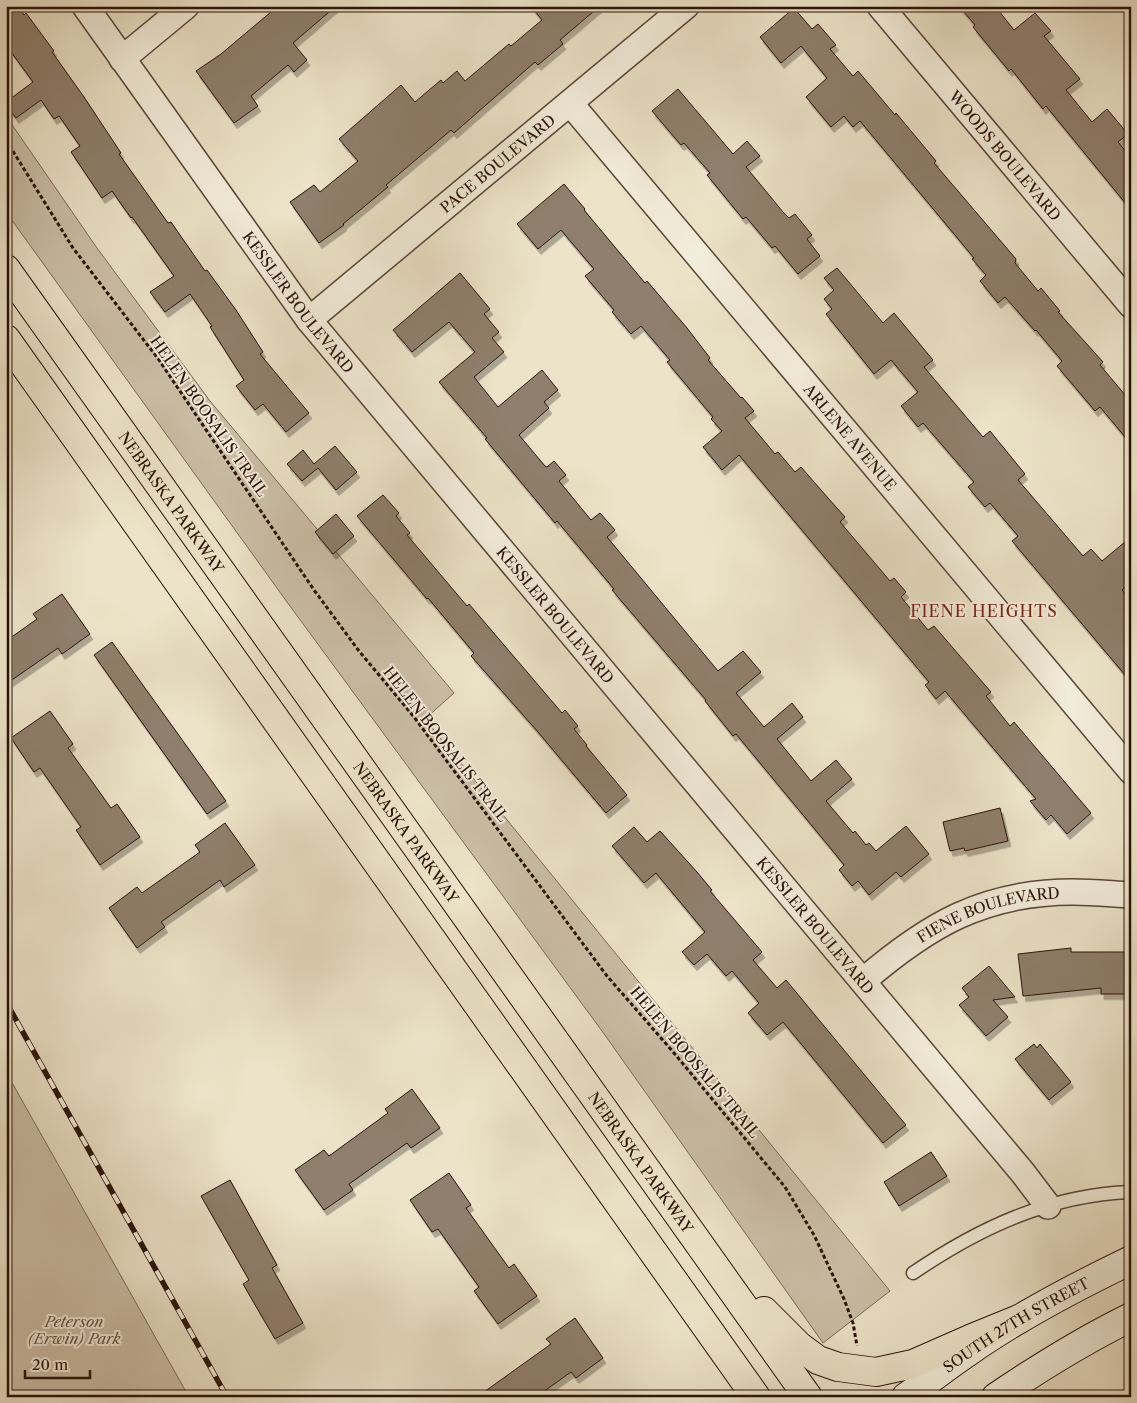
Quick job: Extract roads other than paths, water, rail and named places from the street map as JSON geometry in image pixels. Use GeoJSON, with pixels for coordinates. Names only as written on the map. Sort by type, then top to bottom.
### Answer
{"type":"FeatureCollection","features":[{"type":"Feature","properties":{"kind":"main road","name":"NEBRASKA PARKWAY"},"geometry":{"type":"LineString","coordinates":[[6,269],[808,1397]]}},
{"type":"Feature","properties":{"kind":"main road"},"geometry":{"type":"LineString","coordinates":[[6,338],[756,1397]]}},
{"type":"Feature","properties":{"kind":"main road"},"geometry":{"type":"LineString","coordinates":[[633,1151],[765,1312],[799,1346],[818,1360],[838,1367],[876,1372],[896,1369],[913,1364],[1019,1319]]}},
{"type":"Feature","properties":{"kind":"main road","name":"SOUTH 27TH STREET"},"geometry":{"type":"LineString","coordinates":[[906,1397],[968,1351],[1019,1319],[1093,1278],[1131,1260]]}},
{"type":"Feature","properties":{"kind":"main road"},"geometry":{"type":"LineString","coordinates":[[996,1397],[1040,1368],[1098,1334],[1131,1318]]}},
{"type":"Feature","properties":{"kind":"street","name":"KESSLER BOULEVARD"},"geometry":{"type":"LineString","coordinates":[[85,6],[309,320],[863,981],[1023,1173],[1048,1206]]}},
{"type":"Feature","properties":{"kind":"street"},"geometry":{"type":"LineString","coordinates":[[122,59],[186,6]]}},
{"type":"Feature","properties":{"kind":"street","name":"PACE BOULEVARD"},"geometry":{"type":"LineString","coordinates":[[309,320],[686,6]]}},
{"type":"Feature","properties":{"kind":"street","name":"WOODS BOULEVARD"},"geometry":{"type":"LineString","coordinates":[[880,6],[1131,305]]}},
{"type":"Feature","properties":{"kind":"street","name":"ARLENE AVENUE"},"geometry":{"type":"LineString","coordinates":[[570,103],[1131,771]]}},
{"type":"Feature","properties":{"kind":"street","name":"FIENE BOULEVARD"},"geometry":{"type":"LineString","coordinates":[[863,981],[926,932],[967,911],[995,902],[1073,892],[1131,895]]}},
{"type":"Feature","properties":{"kind":"lane"},"geometry":{"type":"LineString","coordinates":[[913,1273],[972,1236],[1011,1218],[1048,1206],[1093,1195],[1131,1192]]}},
{"type":"Feature","properties":{"kind":"railway"},"geometry":{"type":"LineString","coordinates":[[6,1002],[227,1397]]}},
{"type":"Feature","properties":{"kind":"district","name":"FIENE HEIGHTS"},"geometry":{"type":"Point","coordinates":[984,611]}},
{"type":"Feature","properties":{"kind":"park label","name":"Peterson (Erwin) Park"},"geometry":{"type":"Point","coordinates":[74,1330]}}]}
